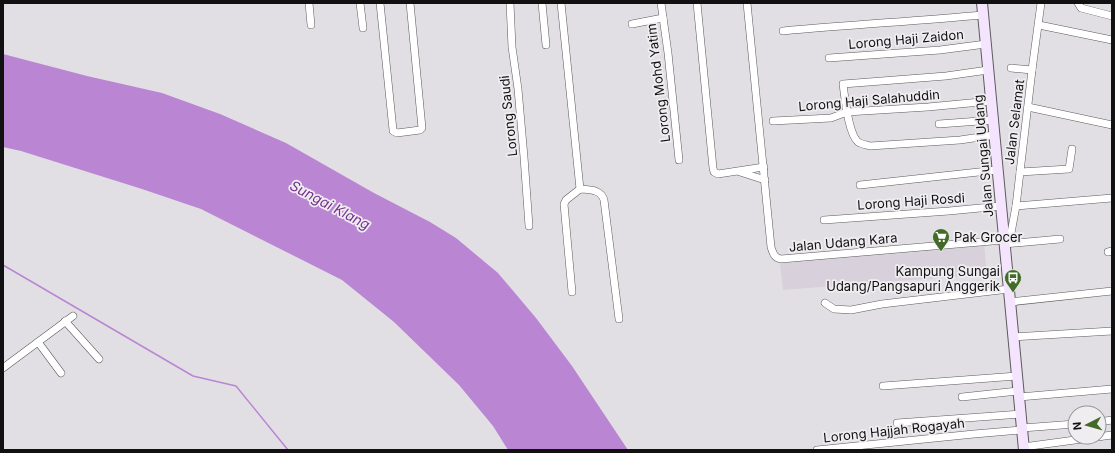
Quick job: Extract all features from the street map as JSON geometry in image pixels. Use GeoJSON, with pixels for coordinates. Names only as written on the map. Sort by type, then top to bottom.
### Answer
{"type":"FeatureCollection","features":[{"type":"Feature","properties":{"kind":"street"},"geometry":{"type":"LineString","coordinates":[[309,3],[311,25]]}},
{"type":"Feature","properties":{"kind":"street"},"geometry":{"type":"LineString","coordinates":[[360,3],[363,28]]}},
{"type":"Feature","properties":{"kind":"street"},"geometry":{"type":"LineString","coordinates":[[380,3],[393,131],[397,133],[422,129],[410,3]]}},
{"type":"Feature","properties":{"kind":"street","name":"Lorong Saudi"},"geometry":{"type":"LineString","coordinates":[[510,3],[512,47],[522,134],[529,226]]}},
{"type":"Feature","properties":{"kind":"street"},"geometry":{"type":"LineString","coordinates":[[542,3],[546,44]]}},
{"type":"Feature","properties":{"kind":"street"},"geometry":{"type":"LineString","coordinates":[[561,3],[580,189]]}},
{"type":"Feature","properties":{"kind":"street","name":"Lorong Mohd Yatim"},"geometry":{"type":"LineString","coordinates":[[661,3],[668,53],[679,160]]}},
{"type":"Feature","properties":{"kind":"street"},"geometry":{"type":"LineString","coordinates":[[698,3],[714,172],[718,174],[739,172],[764,167]]}},
{"type":"Feature","properties":{"kind":"street","name":"Jalan Udang Kara"},"geometry":{"type":"LineString","coordinates":[[747,3],[771,247],[774,256],[777,259],[1004,242]]}},
{"type":"Feature","properties":{"kind":"street","name":"Jalan Sungai Udang"},"geometry":{"type":"LineString","coordinates":[[982,3],[1023,449]]}},
{"type":"Feature","properties":{"kind":"street","name":"Jalan Selamat"},"geometry":{"type":"LineString","coordinates":[[1004,242],[1011,233],[1016,206],[1041,3]]}},
{"type":"Feature","properties":{"kind":"street"},"geometry":{"type":"LineString","coordinates":[[1078,3],[1081,8],[1112,16]]}},
{"type":"Feature","properties":{"kind":"street"},"geometry":{"type":"LineString","coordinates":[[783,31],[983,15]]}},
{"type":"Feature","properties":{"kind":"street"},"geometry":{"type":"LineString","coordinates":[[632,24],[663,18]]}},
{"type":"Feature","properties":{"kind":"street"},"geometry":{"type":"LineString","coordinates":[[1039,24],[1112,40]]}},
{"type":"Feature","properties":{"kind":"street","name":"Lorong Haji Zaidon"},"geometry":{"type":"LineString","coordinates":[[829,58],[940,50],[986,44]]}},
{"type":"Feature","properties":{"kind":"street"},"geometry":{"type":"LineString","coordinates":[[1011,68],[1032,70]]}},
{"type":"Feature","properties":{"kind":"street"},"geometry":{"type":"LineString","coordinates":[[988,70],[946,76],[843,84],[847,112],[852,132],[858,142],[870,146],[960,140],[994,135]]}},
{"type":"Feature","properties":{"kind":"street","name":"Lorong Haji Salahuddin"},"geometry":{"type":"LineString","coordinates":[[773,121],[831,118],[847,112],[991,101]]}},
{"type":"Feature","properties":{"kind":"street"},"geometry":{"type":"LineString","coordinates":[[1028,107],[1112,125]]}},
{"type":"Feature","properties":{"kind":"street"},"geometry":{"type":"LineString","coordinates":[[939,124],[993,120]]}},
{"type":"Feature","properties":{"kind":"street"},"geometry":{"type":"LineString","coordinates":[[1020,172],[1069,169],[1072,149]]}},
{"type":"Feature","properties":{"kind":"street"},"geometry":{"type":"LineString","coordinates":[[860,185],[998,170]]}},
{"type":"Feature","properties":{"kind":"street"},"geometry":{"type":"LineString","coordinates":[[739,172],[765,180]]}},
{"type":"Feature","properties":{"kind":"street"},"geometry":{"type":"LineString","coordinates":[[572,292],[564,204],[566,200],[580,189],[596,191],[600,193],[604,200],[619,319]]}},
{"type":"Feature","properties":{"kind":"street"},"geometry":{"type":"LineString","coordinates":[[1016,206],[1112,198]]}},
{"type":"Feature","properties":{"kind":"street","name":"Lorong Haji Rosdi"},"geometry":{"type":"LineString","coordinates":[[824,220],[1001,206]]}},
{"type":"Feature","properties":{"kind":"street"},"geometry":{"type":"LineString","coordinates":[[1004,242],[1060,239]]}},
{"type":"Feature","properties":{"kind":"street"},"geometry":{"type":"LineString","coordinates":[[825,303],[834,309],[851,310],[882,304],[1009,289]]}},
{"type":"Feature","properties":{"kind":"street"},"geometry":{"type":"LineString","coordinates":[[1010,302],[1112,291]]}},
{"type":"Feature","properties":{"kind":"street"},"geometry":{"type":"LineString","coordinates":[[3,368],[73,316]]}},
{"type":"Feature","properties":{"kind":"street"},"geometry":{"type":"LineString","coordinates":[[66,321],[99,359]]}},
{"type":"Feature","properties":{"kind":"street"},"geometry":{"type":"LineString","coordinates":[[1013,338],[1112,331]]}},
{"type":"Feature","properties":{"kind":"street"},"geometry":{"type":"LineString","coordinates":[[38,342],[61,373]]}},
{"type":"Feature","properties":{"kind":"street"},"geometry":{"type":"LineString","coordinates":[[883,386],[1017,376]]}},
{"type":"Feature","properties":{"kind":"street"},"geometry":{"type":"LineString","coordinates":[[962,397],[1112,389]]}},
{"type":"Feature","properties":{"kind":"street"},"geometry":{"type":"LineString","coordinates":[[897,423],[1020,414]]}},
{"type":"Feature","properties":{"kind":"street"},"geometry":{"type":"LineString","coordinates":[[1022,429],[1067,425]]}},
{"type":"Feature","properties":{"kind":"street","name":"Lorong Hajjah Rogayah"},"geometry":{"type":"LineString","coordinates":[[817,450],[1022,429]]}},
{"type":"Feature","properties":{"kind":"street"},"geometry":{"type":"LineString","coordinates":[[1023,449],[1112,435]]}},
{"type":"Feature","properties":{"kind":"shaded area"},"geometry":{"type":"Polygon","coordinates":[[[984,243],[987,275],[783,290],[780,262],[984,243]]]}},
{"type":"Feature","properties":{"kind":"water","name":"Sungai Klang"},"geometry":{"type":"Polygon","coordinates":[[[3,54],[87,76],[162,93],[220,114],[286,143],[374,193],[430,222],[456,238],[498,273],[536,318],[572,366],[628,450],[508,450],[493,426],[459,385],[394,322],[342,280],[201,209],[21,151],[3,147],[3,54]]]}},
{"type":"Feature","properties":{"kind":"waterway"},"geometry":{"type":"LineString","coordinates":[[3,265],[193,376],[236,386],[288,450]]}},
{"type":"Feature","properties":{"kind":"place","name":"Pak Grocer"},"geometry":{"type":"Point","coordinates":[941,252]}},
{"type":"Feature","properties":{"kind":"place","name":"Kampung Sungai Udang/Pangsapuri Anggerik"},"geometry":{"type":"Point","coordinates":[1013,293]}}]}
